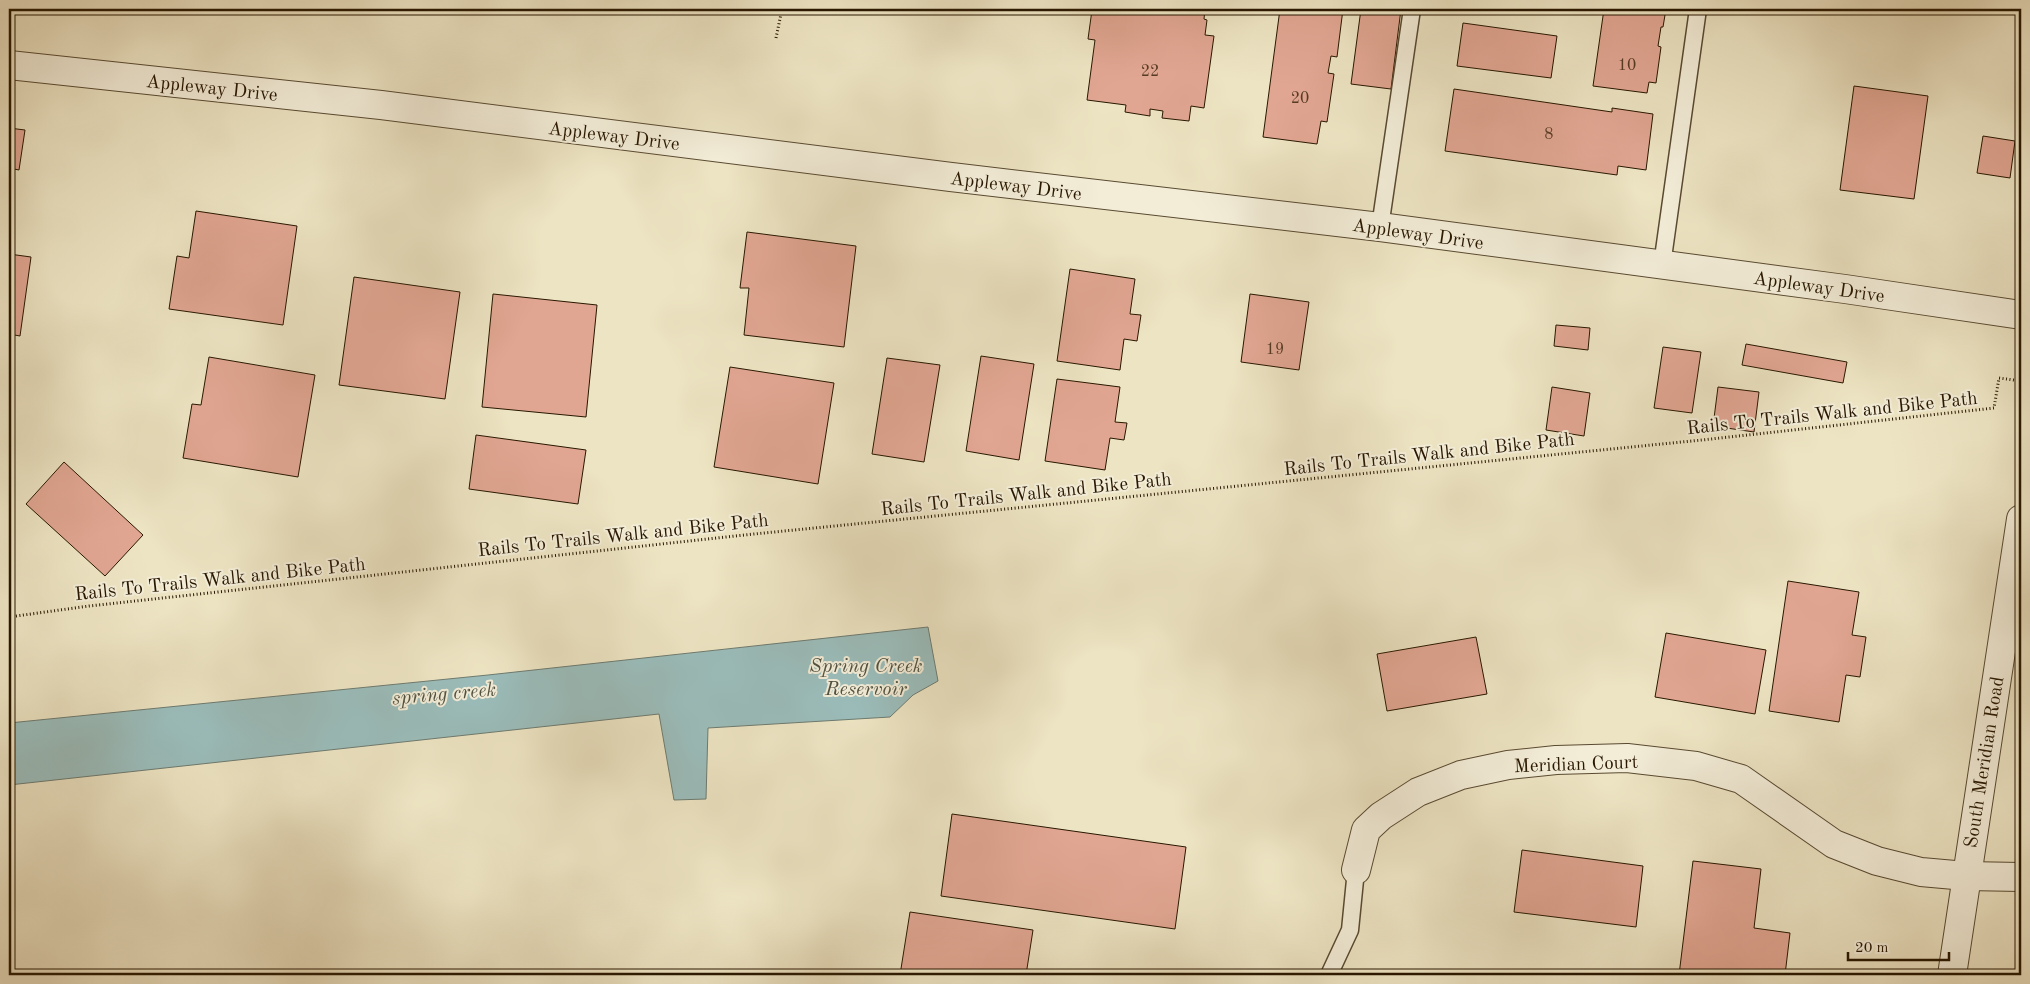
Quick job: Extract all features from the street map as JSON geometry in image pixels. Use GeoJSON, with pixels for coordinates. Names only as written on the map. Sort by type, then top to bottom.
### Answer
{"type":"FeatureCollection","features":[{"type":"Feature","properties":{"kind":"street","name":"Appleway Drive"},"geometry":{"type":"LineString","coordinates":[[9,65],[381,105],[951,177],[1380,227],[2021,315]]}},
{"type":"Feature","properties":{"kind":"street","name":"South Meridian Road"},"geometry":{"type":"LineString","coordinates":[[1952,975],[2021,519]]}},
{"type":"Feature","properties":{"kind":"street","name":"Meridian Court"},"geometry":{"type":"LineString","coordinates":[[1356,870],[1366,830],[1380,816],[1418,792],[1461,775],[1508,765],[1556,760],[1627,758],[1696,766],[1741,779],[1834,844],[1877,861],[1921,872],[1966,876],[2021,877]]}},
{"type":"Feature","properties":{"kind":"lane"},"geometry":{"type":"LineString","coordinates":[[1380,227],[1412,9]]}},
{"type":"Feature","properties":{"kind":"lane"},"geometry":{"type":"LineString","coordinates":[[1662,265],[1698,9]]}},
{"type":"Feature","properties":{"kind":"lane"},"geometry":{"type":"LineString","coordinates":[[1329,975],[1350,930],[1356,870]]}},
{"type":"Feature","properties":{"kind":"path"},"geometry":{"type":"LineString","coordinates":[[776,38],[782,9]]}},
{"type":"Feature","properties":{"kind":"path","name":"Rails To Trails Walk and Bike Path"},"geometry":{"type":"LineString","coordinates":[[9,617],[89,606],[754,534],[1702,440],[1994,408],[1999,378],[2021,381]]}},
{"type":"Feature","properties":{"kind":"water","name":"Spring Creek Reservoir"},"geometry":{"type":"Polygon","coordinates":[[[928,627],[938,681],[913,695],[890,717],[708,728],[706,799],[674,800],[659,714],[9,785],[9,723],[488,675],[928,627]]]}},
{"type":"Feature","properties":{"kind":"building"},"geometry":{"type":"Polygon","coordinates":[[[1100,9],[1205,9],[1204,19],[1207,20],[1205,35],[1214,36],[1204,108],[1191,106],[1189,121],[1162,118],[1163,111],[1150,109],[1150,116],[1125,112],[1126,105],[1087,100],[1095,40],[1088,39],[1092,10],[1100,11],[1100,9]]]}},
{"type":"Feature","properties":{"kind":"building"},"geometry":{"type":"Polygon","coordinates":[[[1280,9],[1343,9],[1337,57],[1331,56],[1328,73],[1334,74],[1327,122],[1321,121],[1317,144],[1263,137],[1280,9]]]}},
{"type":"Feature","properties":{"kind":"building"},"geometry":{"type":"Polygon","coordinates":[[[1361,9],[1401,9],[1391,89],[1351,84],[1361,9]]]}},
{"type":"Feature","properties":{"kind":"building"},"geometry":{"type":"Polygon","coordinates":[[[1604,9],[1666,9],[1658,46],[1661,47],[1656,83],[1649,82],[1647,93],[1593,86],[1604,9]]]}},
{"type":"Feature","properties":{"kind":"building"},"geometry":{"type":"Polygon","coordinates":[[[1463,23],[1557,36],[1551,78],[1457,66],[1463,23]]]}},
{"type":"Feature","properties":{"kind":"building"},"geometry":{"type":"Polygon","coordinates":[[[1854,86],[1928,96],[1914,199],[1840,190],[1854,86]]]}},
{"type":"Feature","properties":{"kind":"building"},"geometry":{"type":"Polygon","coordinates":[[[1454,89],[1612,112],[1612,108],[1653,114],[1646,170],[1618,166],[1617,175],[1445,151],[1454,89]]]}},
{"type":"Feature","properties":{"kind":"building"},"geometry":{"type":"Polygon","coordinates":[[[9,128],[25,130],[19,170],[9,168],[9,128]]]}},
{"type":"Feature","properties":{"kind":"building"},"geometry":{"type":"Polygon","coordinates":[[[1983,136],[2015,141],[2010,178],[1977,173],[1983,136]]]}},
{"type":"Feature","properties":{"kind":"building"},"geometry":{"type":"Polygon","coordinates":[[[196,211],[297,226],[283,325],[169,309],[177,256],[189,258],[196,211]]]}},
{"type":"Feature","properties":{"kind":"building"},"geometry":{"type":"Polygon","coordinates":[[[747,232],[856,246],[844,347],[744,335],[749,288],[740,288],[747,232]]]}},
{"type":"Feature","properties":{"kind":"building"},"geometry":{"type":"Polygon","coordinates":[[[9,254],[31,257],[20,336],[9,334],[9,254]]]}},
{"type":"Feature","properties":{"kind":"building"},"geometry":{"type":"Polygon","coordinates":[[[1070,269],[1135,279],[1130,314],[1141,315],[1137,341],[1124,339],[1120,370],[1057,361],[1070,269]]]}},
{"type":"Feature","properties":{"kind":"building"},"geometry":{"type":"Polygon","coordinates":[[[354,277],[460,292],[445,399],[339,385],[354,277]]]}},
{"type":"Feature","properties":{"kind":"building"},"geometry":{"type":"Polygon","coordinates":[[[493,294],[597,305],[586,417],[482,407],[493,294]]]}},
{"type":"Feature","properties":{"kind":"building"},"geometry":{"type":"Polygon","coordinates":[[[1250,294],[1309,302],[1299,370],[1241,362],[1250,294]]]}},
{"type":"Feature","properties":{"kind":"building"},"geometry":{"type":"Polygon","coordinates":[[[1556,325],[1590,328],[1588,350],[1554,346],[1556,325]]]}},
{"type":"Feature","properties":{"kind":"building"},"geometry":{"type":"Polygon","coordinates":[[[1746,344],[1847,362],[1843,383],[1742,365],[1746,344]]]}},
{"type":"Feature","properties":{"kind":"building"},"geometry":{"type":"Polygon","coordinates":[[[1663,347],[1701,352],[1692,413],[1654,408],[1663,347]]]}},
{"type":"Feature","properties":{"kind":"building"},"geometry":{"type":"Polygon","coordinates":[[[981,356],[1034,364],[1019,460],[966,451],[981,356]]]}},
{"type":"Feature","properties":{"kind":"building"},"geometry":{"type":"Polygon","coordinates":[[[209,357],[315,375],[298,477],[183,458],[192,404],[201,405],[209,357]]]}},
{"type":"Feature","properties":{"kind":"building"},"geometry":{"type":"Polygon","coordinates":[[[887,358],[940,365],[924,462],[872,454],[887,358]]]}},
{"type":"Feature","properties":{"kind":"building"},"geometry":{"type":"Polygon","coordinates":[[[730,367],[834,383],[818,484],[714,467],[730,367]]]}},
{"type":"Feature","properties":{"kind":"building"},"geometry":{"type":"Polygon","coordinates":[[[1057,379],[1120,387],[1115,422],[1127,423],[1124,440],[1110,438],[1105,470],[1045,461],[1057,379]]]}},
{"type":"Feature","properties":{"kind":"building"},"geometry":{"type":"Polygon","coordinates":[[[1552,387],[1590,393],[1584,436],[1546,430],[1552,387]]]}},
{"type":"Feature","properties":{"kind":"building"},"geometry":{"type":"Polygon","coordinates":[[[1718,387],[1759,392],[1754,432],[1713,426],[1718,387]]]}},
{"type":"Feature","properties":{"kind":"building"},"geometry":{"type":"Polygon","coordinates":[[[476,435],[586,450],[578,504],[469,489],[476,435]]]}},
{"type":"Feature","properties":{"kind":"building"},"geometry":{"type":"Polygon","coordinates":[[[64,462],[143,535],[105,576],[26,504],[64,462]]]}},
{"type":"Feature","properties":{"kind":"building"},"geometry":{"type":"Polygon","coordinates":[[[1788,581],[1859,592],[1852,635],[1866,637],[1860,677],[1846,675],[1839,722],[1769,711],[1788,581]]]}},
{"type":"Feature","properties":{"kind":"building"},"geometry":{"type":"Polygon","coordinates":[[[1666,633],[1766,650],[1755,714],[1655,697],[1666,633]]]}},
{"type":"Feature","properties":{"kind":"building"},"geometry":{"type":"Polygon","coordinates":[[[1476,637],[1487,694],[1387,711],[1377,654],[1476,637]]]}},
{"type":"Feature","properties":{"kind":"building"},"geometry":{"type":"Polygon","coordinates":[[[952,814],[1186,847],[1175,929],[941,896],[952,814]]]}},
{"type":"Feature","properties":{"kind":"building"},"geometry":{"type":"Polygon","coordinates":[[[1522,850],[1643,866],[1636,927],[1514,912],[1522,850]]]}},
{"type":"Feature","properties":{"kind":"building"},"geometry":{"type":"Polygon","coordinates":[[[1693,861],[1761,869],[1754,928],[1790,933],[1785,975],[1679,975],[1693,861]]]}},
{"type":"Feature","properties":{"kind":"building"},"geometry":{"type":"Polygon","coordinates":[[[910,912],[1033,930],[1026,975],[900,975],[910,912]]]}},
{"type":"Feature","properties":{"kind":"water label","name":"spring creek"},"geometry":{"type":"Point","coordinates":[444,693]}}]}
